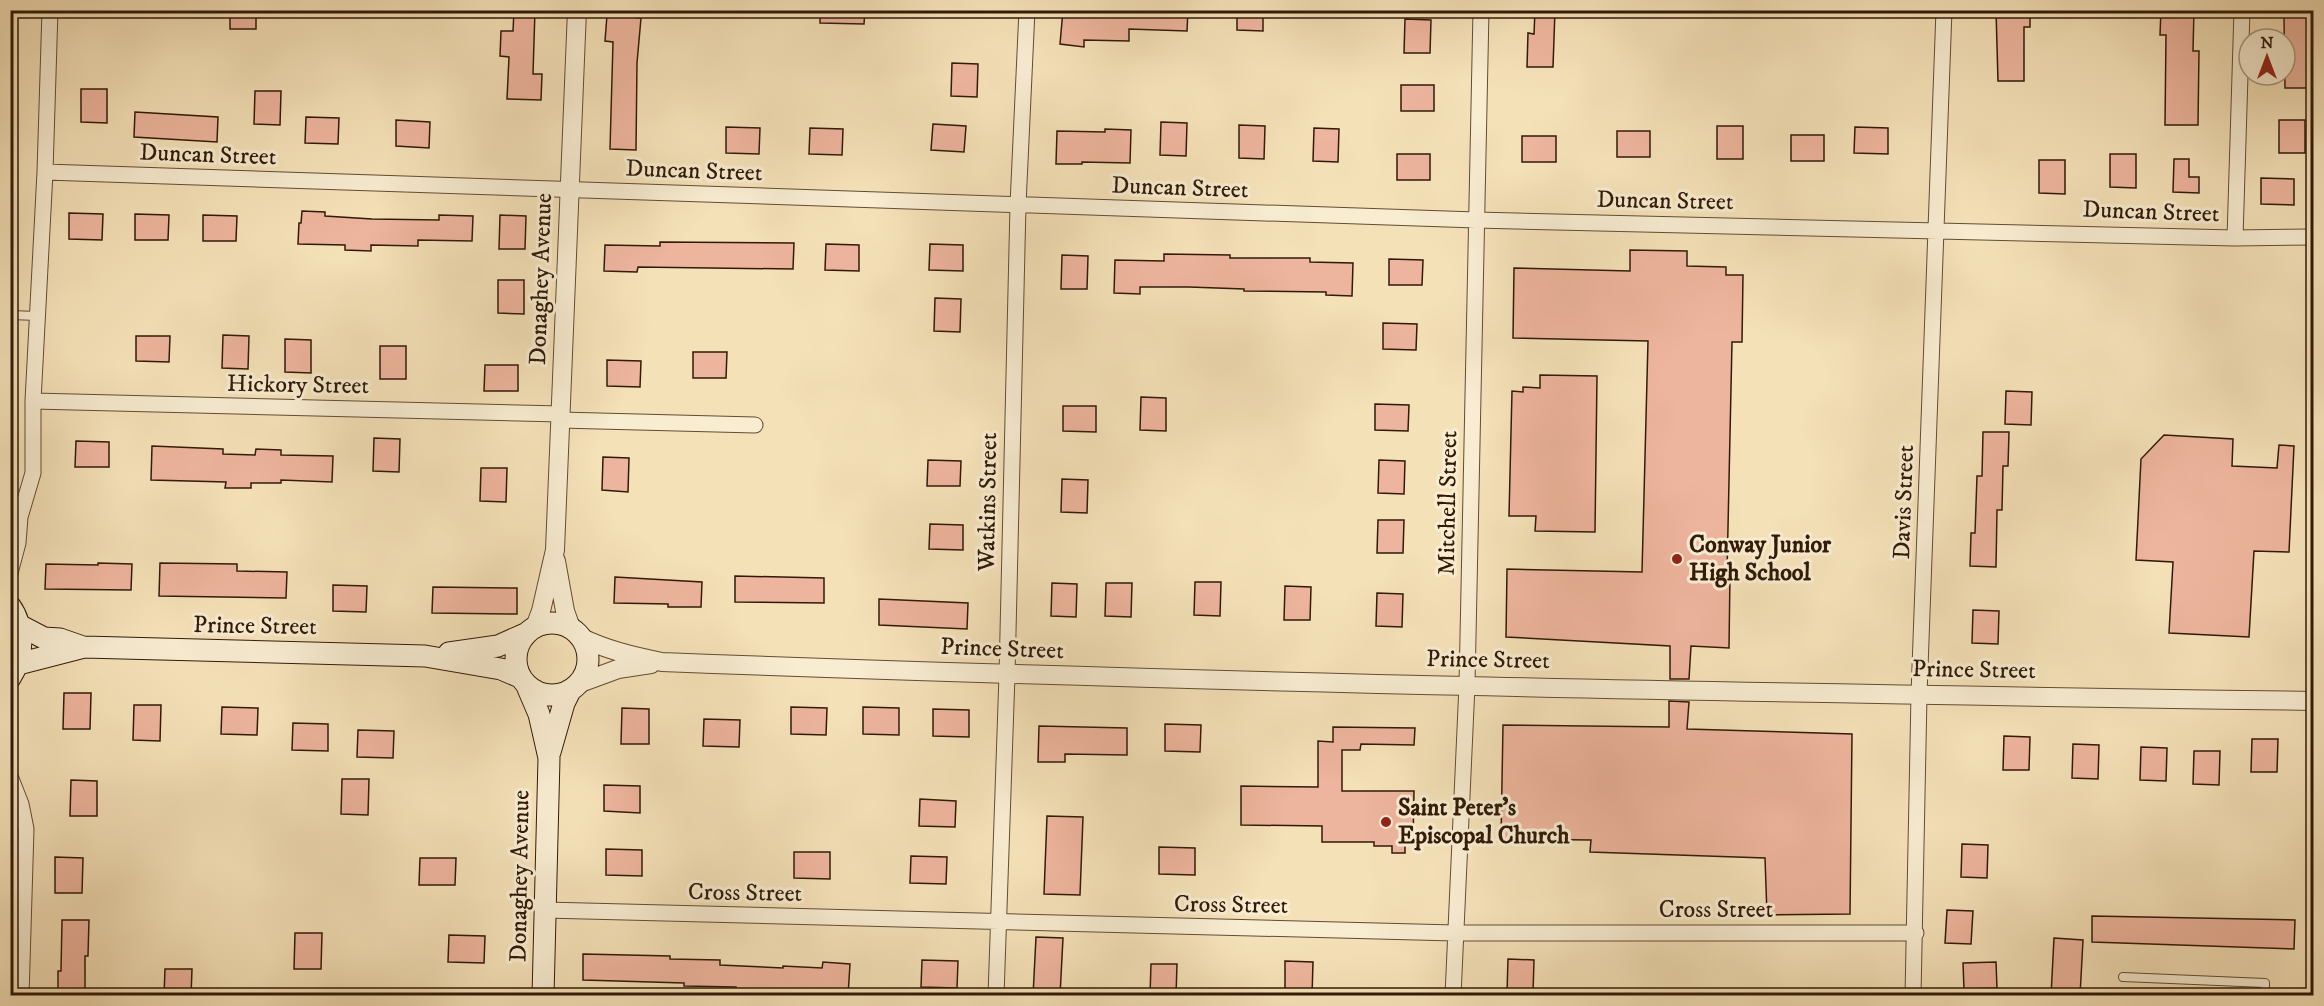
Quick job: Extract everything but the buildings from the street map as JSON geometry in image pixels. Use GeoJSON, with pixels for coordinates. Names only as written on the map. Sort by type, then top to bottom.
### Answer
{"type":"FeatureCollection","features":[{"type":"Feature","properties":{"kind":"main road"},"geometry":{"type":"LineString","coordinates":[[14,671],[21,644],[15,616]]}},
{"type":"Feature","properties":{"kind":"main road","name":"Prince Street"},"geometry":{"type":"LineString","coordinates":[[15,616],[44,638],[60,639],[84,647],[425,656],[501,669],[523,681]]}},
{"type":"Feature","properties":{"kind":"main road"},"geometry":{"type":"LineString","coordinates":[[547,623],[559,624],[575,632],[586,648],[588,660],[586,672],[575,687],[559,695],[536,693],[523,681],[516,666],[515,654],[519,644],[530,631],[547,623]]}},
{"type":"Feature","properties":{"kind":"main road","name":"Prince Street"},"geometry":{"type":"LineString","coordinates":[[425,656],[498,646],[530,631]]}},
{"type":"Feature","properties":{"kind":"main road","name":"Prince Street"},"geometry":{"type":"LineString","coordinates":[[14,671],[84,647]]}},
{"type":"Feature","properties":{"kind":"main road","name":"Donaghey Avenue"},"geometry":{"type":"LineString","coordinates":[[523,681],[539,714],[549,758]]}},
{"type":"Feature","properties":{"kind":"main road","name":"Donaghey Avenue"},"geometry":{"type":"LineString","coordinates":[[543,996],[549,758],[564,703],[575,687]]}},
{"type":"Feature","properties":{"kind":"street"},"geometry":{"type":"LineString","coordinates":[[10,573],[18,543],[20,517],[33,473],[33,401],[45,172],[50,10]]}},
{"type":"Feature","properties":{"kind":"street","name":"Donaghey Avenue"},"geometry":{"type":"LineString","coordinates":[[530,631],[546,593],[555,550],[577,10]]}},
{"type":"Feature","properties":{"kind":"street","name":"Watkins Street"},"geometry":{"type":"LineString","coordinates":[[996,996],[1007,675],[1018,205],[1027,10]]}},
{"type":"Feature","properties":{"kind":"street","name":"Mitchell Street"},"geometry":{"type":"LineString","coordinates":[[1453,996],[1467,685],[1481,10]]}},
{"type":"Feature","properties":{"kind":"street","name":"Davis Street"},"geometry":{"type":"LineString","coordinates":[[1913,996],[1919,695],[1944,10]]}},
{"type":"Feature","properties":{"kind":"street"},"geometry":{"type":"LineString","coordinates":[[2235,238],[2242,10]]}},
{"type":"Feature","properties":{"kind":"street","name":"Duncan Street"},"geometry":{"type":"LineString","coordinates":[[45,172],[1476,220],[1937,229],[2235,238],[2313,237]]}},
{"type":"Feature","properties":{"kind":"street","name":"Hickory Street"},"geometry":{"type":"LineString","coordinates":[[33,401],[755,425]]}},
{"type":"Feature","properties":{"kind":"street"},"geometry":{"type":"LineString","coordinates":[[10,530],[20,517]]}},
{"type":"Feature","properties":{"kind":"street","name":"Donaghey Avenue"},"geometry":{"type":"LineString","coordinates":[[555,550],[561,593],[575,632]]}},
{"type":"Feature","properties":{"kind":"street","name":"Prince Street"},"geometry":{"type":"LineString","coordinates":[[575,632],[603,648],[662,662],[1007,675],[1919,695],[2313,701]]}},
{"type":"Feature","properties":{"kind":"street","name":"Prince Street"},"geometry":{"type":"LineString","coordinates":[[575,687],[618,669],[662,662]]}},
{"type":"Feature","properties":{"kind":"street"},"geometry":{"type":"LineString","coordinates":[[11,777],[21,804],[26,829],[21,996]]}},
{"type":"Feature","properties":{"kind":"street","name":"Cross Street"},"geometry":{"type":"LineString","coordinates":[[545,910],[1455,933],[1916,933]]}},
{"type":"Feature","properties":{"kind":"lane"},"geometry":{"type":"LineString","coordinates":[[10,315],[38,316]]}},
{"type":"Feature","properties":{"kind":"lane"},"geometry":{"type":"LineString","coordinates":[[2123,977],[2265,983],[2265,996]]}},
{"type":"Feature","properties":{"kind":"place","name":"Conway Junior High School"},"geometry":{"type":"Point","coordinates":[1677,559]}},
{"type":"Feature","properties":{"kind":"place","name":"Saint Peter's Episcopal Church"},"geometry":{"type":"Point","coordinates":[1386,822]}}]}
